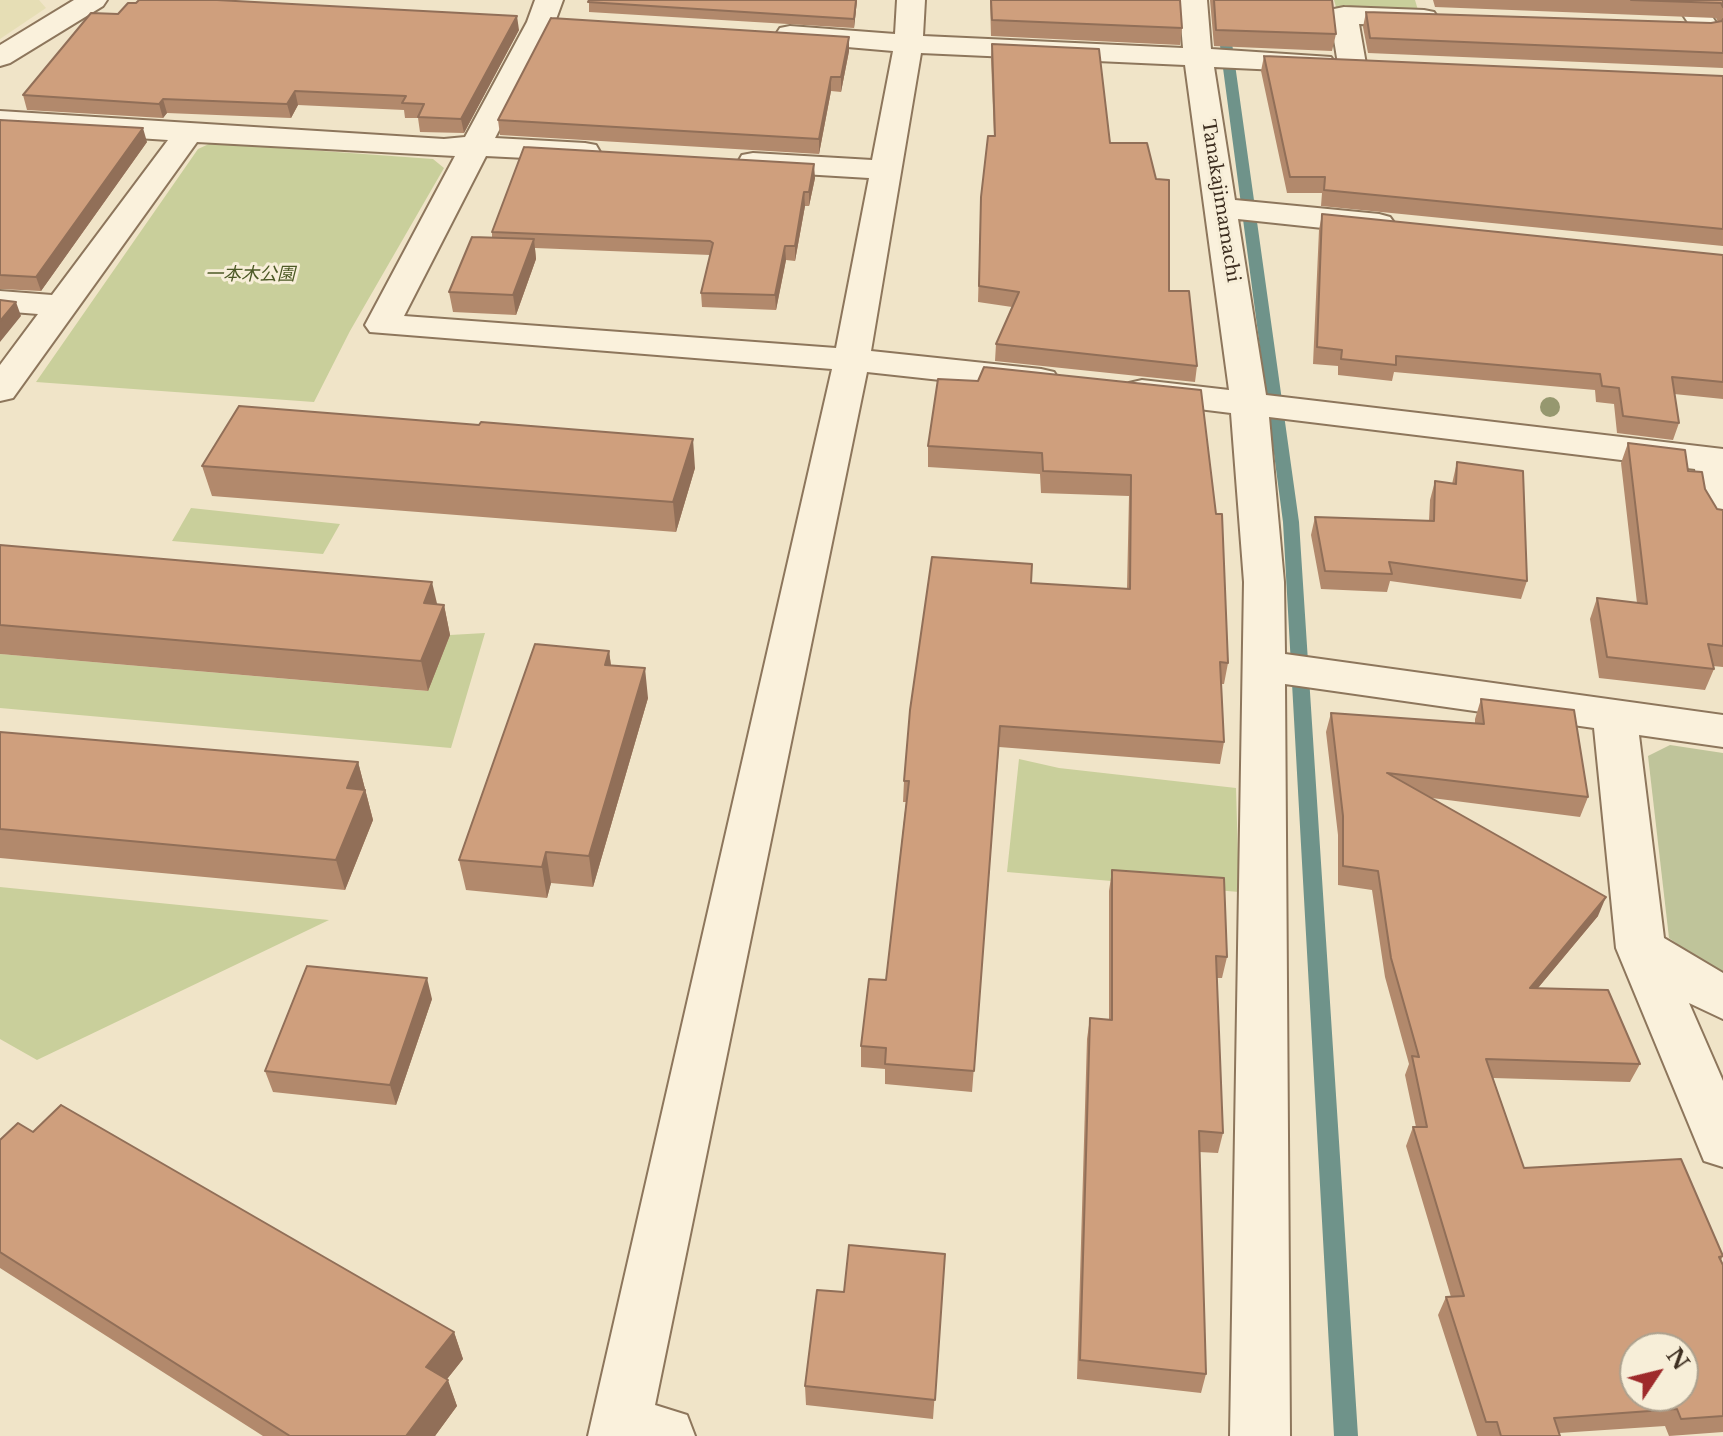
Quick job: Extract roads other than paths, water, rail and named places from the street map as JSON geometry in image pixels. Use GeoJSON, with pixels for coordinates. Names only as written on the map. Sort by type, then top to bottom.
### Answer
{"type":"FeatureCollection","features":[{"type":"Feature","properties":{"kind":"street"},"geometry":{"type":"LineString","coordinates":[[0,57],[93,0]]}},
{"type":"Feature","properties":{"kind":"street"},"geometry":{"type":"LineString","coordinates":[[634,1434],[852,360],[908,44],[911,0]]}},
{"type":"Feature","properties":{"kind":"street","name":"Tanakajimamachi"},"geometry":{"type":"LineString","coordinates":[[1193,0],[1198,58],[1249,402],[1264,582],[1260,1436]]}},
{"type":"Feature","properties":{"kind":"street"},"geometry":{"type":"LineString","coordinates":[[1687,0],[1723,54]]}},
{"type":"Feature","properties":{"kind":"street"},"geometry":{"type":"LineString","coordinates":[[510,21],[545,11],[573,24]]}},
{"type":"Feature","properties":{"kind":"street"},"geometry":{"type":"LineString","coordinates":[[545,11],[382,325],[852,360],[1249,402],[1718,460],[1723,517]]}},
{"type":"Feature","properties":{"kind":"street"},"geometry":{"type":"LineString","coordinates":[[1352,64],[1344,15],[1454,19]]}},
{"type":"Feature","properties":{"kind":"street"},"geometry":{"type":"LineString","coordinates":[[1675,26],[1706,27]]}},
{"type":"Feature","properties":{"kind":"street"},"geometry":{"type":"LineString","coordinates":[[763,32],[908,44],[1383,65]]}},
{"type":"Feature","properties":{"kind":"street"},"geometry":{"type":"LineString","coordinates":[[0,120],[444,148],[474,146],[617,154]]}},
{"type":"Feature","properties":{"kind":"street"},"geometry":{"type":"LineString","coordinates":[[0,390],[188,133]]}},
{"type":"Feature","properties":{"kind":"street"},"geometry":{"type":"LineString","coordinates":[[728,161],[887,170]]}},
{"type":"Feature","properties":{"kind":"street"},"geometry":{"type":"LineString","coordinates":[[1222,208],[1410,227]]}},
{"type":"Feature","properties":{"kind":"street"},"geometry":{"type":"LineString","coordinates":[[0,301],[59,306]]}},
{"type":"Feature","properties":{"kind":"street"},"geometry":{"type":"LineString","coordinates":[[1262,666],[1723,731]]}},
{"type":"Feature","properties":{"kind":"street"},"geometry":{"type":"LineString","coordinates":[[1615,716],[1641,948],[1723,1144]]}},
{"type":"Feature","properties":{"kind":"street"},"geometry":{"type":"LineString","coordinates":[[1641,948],[1723,998]]}},
{"type":"Feature","properties":{"kind":"waterway"},"geometry":{"type":"LineString","coordinates":[[1220,0],[1291,522],[1346,1436]]}},
{"type":"Feature","properties":{"kind":"park label","name":"一本木公園"},"geometry":{"type":"Point","coordinates":[250,275]}}]}
